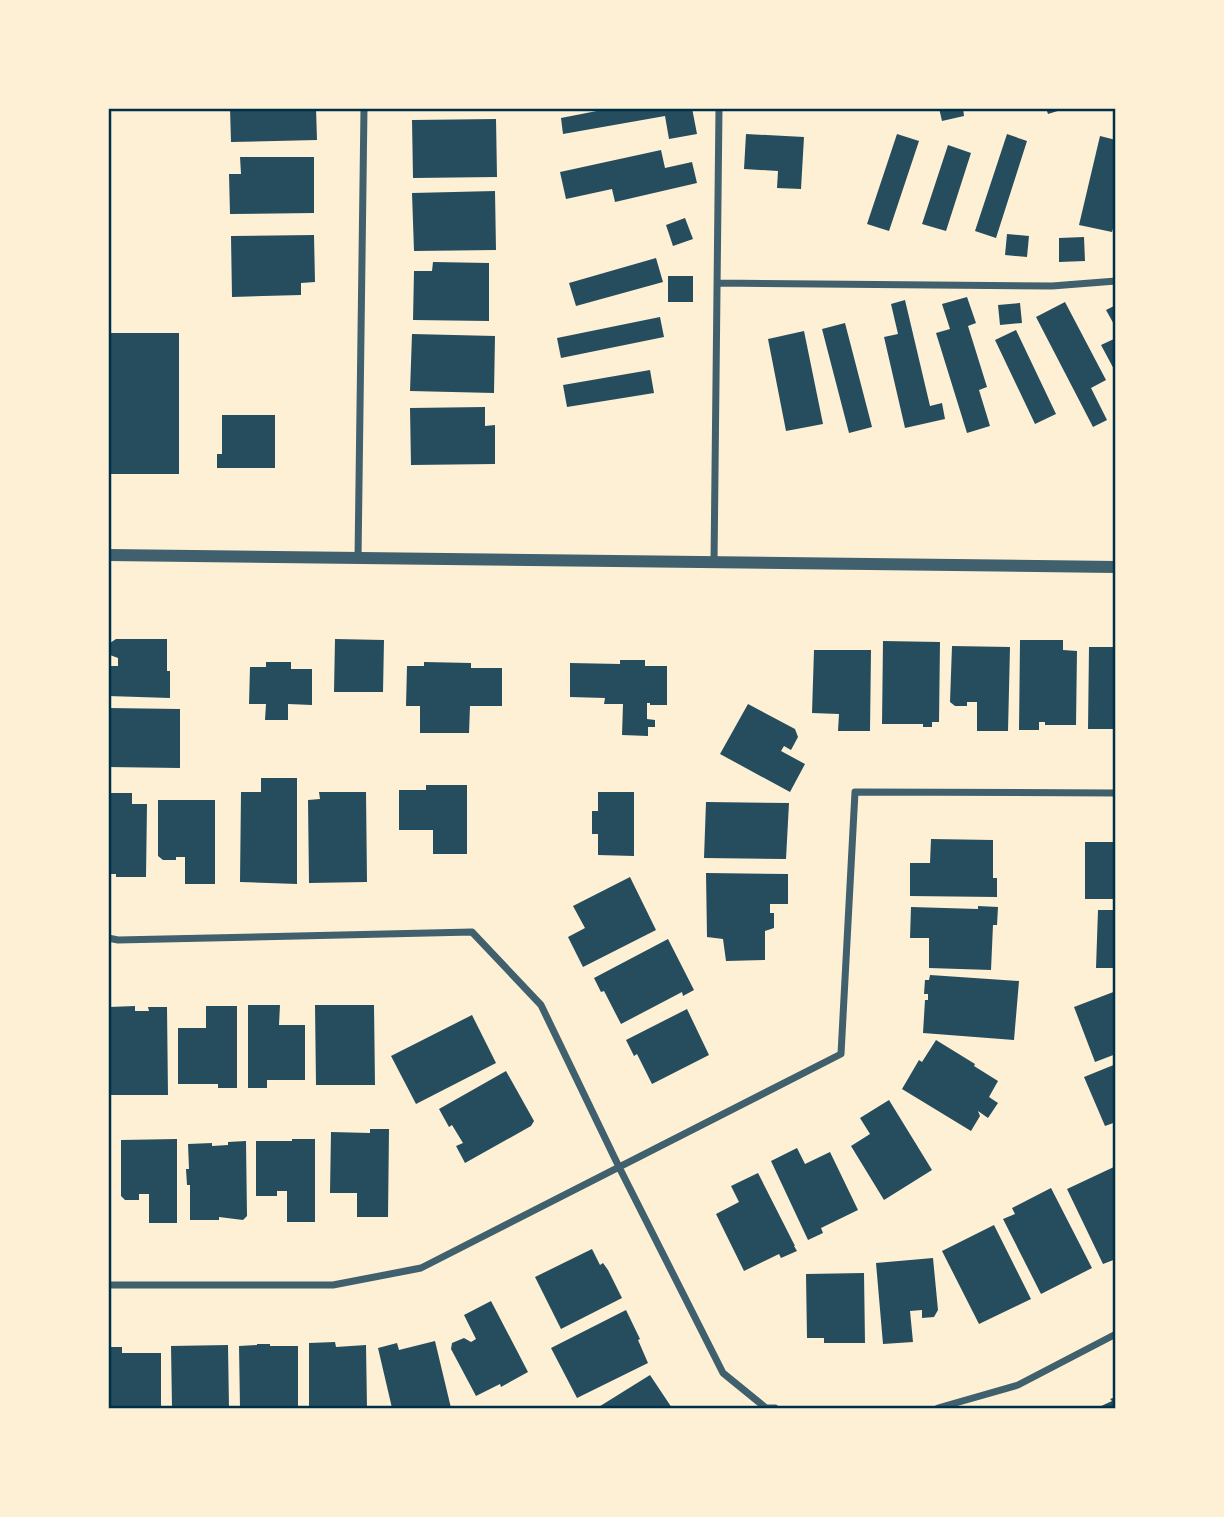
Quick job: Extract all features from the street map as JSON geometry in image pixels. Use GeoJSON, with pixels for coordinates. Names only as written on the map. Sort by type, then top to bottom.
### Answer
{"type":"FeatureCollection","features":[{"type":"Feature","properties":{"kind":"street"},"geometry":{"type":"LineString","coordinates":[[358,559],[364,108]]}},
{"type":"Feature","properties":{"kind":"street"},"geometry":{"type":"LineString","coordinates":[[715,563],[719,108]]}},
{"type":"Feature","properties":{"kind":"street"},"geometry":{"type":"LineString","coordinates":[[717,283],[1052,286],[1115,281]]}},
{"type":"Feature","properties":{"kind":"street"},"geometry":{"type":"LineString","coordinates":[[108,555],[1115,566]]}},
{"type":"Feature","properties":{"kind":"street"},"geometry":{"type":"LineString","coordinates":[[108,1285],[333,1285],[421,1268],[841,1054],[855,792],[1115,793]]}},
{"type":"Feature","properties":{"kind":"street"},"geometry":{"type":"LineString","coordinates":[[108,938],[132,940],[472,932],[541,1005],[723,1373],[766,1408],[775,1409]]}},
{"type":"Feature","properties":{"kind":"street"},"geometry":{"type":"LineString","coordinates":[[938,1409],[1018,1385],[1115,1334]]}},
{"type":"Feature","properties":{"kind":"building"},"geometry":{"type":"Polygon","coordinates":[[[230,108],[316,108],[317,140],[231,142],[230,108]]]}},
{"type":"Feature","properties":{"kind":"building"},"geometry":{"type":"Polygon","coordinates":[[[612,108],[663,108],[663,111],[692,108],[697,134],[669,139],[665,116],[563,134],[561,118],[612,108]]]}},
{"type":"Feature","properties":{"kind":"building"},"geometry":{"type":"Polygon","coordinates":[[[939,108],[963,108],[964,116],[942,121],[939,108]]]}},
{"type":"Feature","properties":{"kind":"building"},"geometry":{"type":"Polygon","coordinates":[[[1046,108],[1064,108],[1064,109],[1048,114],[1046,108]]]}},
{"type":"Feature","properties":{"kind":"building"},"geometry":{"type":"Polygon","coordinates":[[[496,119],[497,177],[413,178],[412,120],[496,119]]]}},
{"type":"Feature","properties":{"kind":"building"},"geometry":{"type":"Polygon","coordinates":[[[746,134],[804,137],[801,189],[777,188],[778,171],[744,169],[746,134]]]}},
{"type":"Feature","properties":{"kind":"building"},"geometry":{"type":"Polygon","coordinates":[[[897,134],[919,141],[889,231],[867,224],[897,134]]]}},
{"type":"Feature","properties":{"kind":"building"},"geometry":{"type":"Polygon","coordinates":[[[1007,134],[1027,141],[996,238],[975,231],[1007,134]]]}},
{"type":"Feature","properties":{"kind":"building"},"geometry":{"type":"Polygon","coordinates":[[[1100,136],[1116,140],[1116,219],[1112,232],[1079,225],[1100,136]]]}},
{"type":"Feature","properties":{"kind":"building"},"geometry":{"type":"Polygon","coordinates":[[[948,145],[971,153],[946,231],[922,224],[948,145]]]}},
{"type":"Feature","properties":{"kind":"building"},"geometry":{"type":"Polygon","coordinates":[[[661,150],[665,168],[692,162],[697,183],[615,202],[612,189],[566,199],[560,172],[661,150]]]}},
{"type":"Feature","properties":{"kind":"building"},"geometry":{"type":"Polygon","coordinates":[[[240,157],[314,157],[314,213],[230,214],[229,174],[241,174],[240,157]]]}},
{"type":"Feature","properties":{"kind":"building"},"geometry":{"type":"Polygon","coordinates":[[[495,191],[496,250],[414,251],[412,193],[495,191]]]}},
{"type":"Feature","properties":{"kind":"building"},"geometry":{"type":"Polygon","coordinates":[[[685,218],[693,239],[673,246],[666,225],[685,218]]]}},
{"type":"Feature","properties":{"kind":"building"},"geometry":{"type":"Polygon","coordinates":[[[1007,234],[1029,236],[1027,257],[1005,255],[1007,234]]]}},
{"type":"Feature","properties":{"kind":"building"},"geometry":{"type":"Polygon","coordinates":[[[314,235],[315,282],[301,283],[301,295],[232,297],[231,236],[314,235]]]}},
{"type":"Feature","properties":{"kind":"building"},"geometry":{"type":"Polygon","coordinates":[[[1084,237],[1085,261],[1059,262],[1059,238],[1084,237]]]}},
{"type":"Feature","properties":{"kind":"building"},"geometry":{"type":"Polygon","coordinates":[[[656,258],[663,282],[576,306],[569,283],[656,258]]]}},
{"type":"Feature","properties":{"kind":"building"},"geometry":{"type":"Polygon","coordinates":[[[433,262],[489,263],[489,321],[413,320],[414,271],[432,271],[433,262]]]}},
{"type":"Feature","properties":{"kind":"building"},"geometry":{"type":"Polygon","coordinates":[[[668,276],[693,276],[693,302],[668,302],[668,276]]]}},
{"type":"Feature","properties":{"kind":"building"},"geometry":{"type":"Polygon","coordinates":[[[967,297],[976,323],[968,326],[987,387],[979,390],[990,426],[967,433],[936,333],[950,329],[942,304],[967,297]]]}},
{"type":"Feature","properties":{"kind":"building"},"geometry":{"type":"Polygon","coordinates":[[[905,300],[930,406],[942,403],[945,419],[905,428],[884,337],[898,334],[891,304],[905,300]]]}},
{"type":"Feature","properties":{"kind":"building"},"geometry":{"type":"Polygon","coordinates":[[[1065,302],[1106,380],[1091,388],[1107,420],[1093,427],[1036,317],[1065,302]]]}},
{"type":"Feature","properties":{"kind":"building"},"geometry":{"type":"Polygon","coordinates":[[[1020,303],[1022,323],[1000,325],[998,305],[1020,303]]]}},
{"type":"Feature","properties":{"kind":"building"},"geometry":{"type":"Polygon","coordinates":[[[1114,306],[1116,309],[1116,328],[1106,310],[1114,306]]]}},
{"type":"Feature","properties":{"kind":"building"},"geometry":{"type":"Polygon","coordinates":[[[660,317],[664,337],[561,358],[557,338],[660,317]]]}},
{"type":"Feature","properties":{"kind":"building"},"geometry":{"type":"Polygon","coordinates":[[[845,323],[872,427],[849,433],[822,329],[845,323]]]}},
{"type":"Feature","properties":{"kind":"building"},"geometry":{"type":"Polygon","coordinates":[[[1016,330],[1056,414],[1035,424],[995,340],[1016,330]]]}},
{"type":"Feature","properties":{"kind":"building"},"geometry":{"type":"Polygon","coordinates":[[[804,331],[823,424],[786,431],[768,339],[804,331]]]}},
{"type":"Feature","properties":{"kind":"building"},"geometry":{"type":"Polygon","coordinates":[[[108,333],[179,333],[179,474],[108,474],[108,333]]]}},
{"type":"Feature","properties":{"kind":"building"},"geometry":{"type":"Polygon","coordinates":[[[412,334],[495,336],[494,393],[410,391],[412,334]]]}},
{"type":"Feature","properties":{"kind":"building"},"geometry":{"type":"Polygon","coordinates":[[[1116,338],[1116,373],[1101,345],[1116,338]]]}},
{"type":"Feature","properties":{"kind":"building"},"geometry":{"type":"Polygon","coordinates":[[[650,370],[654,393],[567,407],[563,385],[650,370]]]}},
{"type":"Feature","properties":{"kind":"building"},"geometry":{"type":"Polygon","coordinates":[[[485,407],[485,426],[495,425],[495,464],[411,465],[410,408],[485,407]]]}},
{"type":"Feature","properties":{"kind":"building"},"geometry":{"type":"Polygon","coordinates":[[[222,415],[275,415],[275,468],[217,468],[217,454],[222,454],[222,415]]]}},
{"type":"Feature","properties":{"kind":"building"},"geometry":{"type":"Polygon","coordinates":[[[116,639],[167,639],[170,698],[108,696],[108,666],[118,666],[118,658],[110,655],[110,643],[116,639]]]}},
{"type":"Feature","properties":{"kind":"building"},"geometry":{"type":"Polygon","coordinates":[[[335,639],[384,640],[383,692],[334,692],[335,639]]]}},
{"type":"Feature","properties":{"kind":"building"},"geometry":{"type":"Polygon","coordinates":[[[1020,640],[1063,640],[1063,650],[1077,651],[1076,725],[1045,725],[1045,722],[1039,722],[1039,730],[1019,730],[1020,640]]]}},
{"type":"Feature","properties":{"kind":"building"},"geometry":{"type":"Polygon","coordinates":[[[883,641],[940,642],[939,722],[932,722],[932,727],[923,727],[923,724],[882,724],[883,641]]]}},
{"type":"Feature","properties":{"kind":"building"},"geometry":{"type":"Polygon","coordinates":[[[952,646],[1010,647],[1008,731],[977,731],[977,702],[967,702],[967,706],[955,706],[950,702],[952,646]]]}},
{"type":"Feature","properties":{"kind":"building"},"geometry":{"type":"Polygon","coordinates":[[[1089,647],[1116,647],[1116,729],[1088,729],[1089,647]]]}},
{"type":"Feature","properties":{"kind":"building"},"geometry":{"type":"Polygon","coordinates":[[[814,650],[871,650],[870,731],[838,731],[839,714],[812,713],[814,650]]]}},
{"type":"Feature","properties":{"kind":"building"},"geometry":{"type":"Polygon","coordinates":[[[620,660],[645,660],[645,666],[667,666],[667,705],[647,703],[647,719],[655,720],[655,727],[648,727],[648,736],[622,735],[623,704],[604,704],[605,698],[570,697],[570,663],[620,664],[620,660]]]}},
{"type":"Feature","properties":{"kind":"building"},"geometry":{"type":"Polygon","coordinates":[[[266,662],[291,662],[291,669],[312,669],[312,705],[288,704],[288,720],[265,720],[266,704],[249,704],[250,667],[266,667],[266,662]]]}},
{"type":"Feature","properties":{"kind":"building"},"geometry":{"type":"Polygon","coordinates":[[[424,662],[471,663],[471,668],[502,668],[502,706],[470,706],[469,733],[420,733],[420,706],[406,706],[407,666],[424,666],[424,662]]]}},
{"type":"Feature","properties":{"kind":"building"},"geometry":{"type":"Polygon","coordinates":[[[748,704],[795,729],[798,737],[791,750],[784,746],[781,751],[805,764],[790,792],[720,754],[748,704]]]}},
{"type":"Feature","properties":{"kind":"building"},"geometry":{"type":"Polygon","coordinates":[[[108,708],[180,709],[180,768],[108,767],[108,708]]]}},
{"type":"Feature","properties":{"kind":"building"},"geometry":{"type":"Polygon","coordinates":[[[261,778],[297,778],[297,884],[240,882],[241,792],[261,792],[261,778]]]}},
{"type":"Feature","properties":{"kind":"building"},"geometry":{"type":"Polygon","coordinates":[[[426,785],[467,785],[467,854],[433,854],[433,830],[399,830],[399,790],[426,790],[426,785]]]}},
{"type":"Feature","properties":{"kind":"building"},"geometry":{"type":"Polygon","coordinates":[[[319,792],[366,792],[367,882],[309,883],[308,800],[320,799],[319,792]]]}},
{"type":"Feature","properties":{"kind":"building"},"geometry":{"type":"Polygon","coordinates":[[[598,792],[634,792],[634,856],[598,855],[598,834],[592,834],[592,811],[598,811],[598,792]]]}},
{"type":"Feature","properties":{"kind":"building"},"geometry":{"type":"Polygon","coordinates":[[[108,793],[132,793],[132,804],[147,804],[146,877],[116,877],[116,874],[108,874],[108,793]]]}},
{"type":"Feature","properties":{"kind":"building"},"geometry":{"type":"Polygon","coordinates":[[[158,800],[215,800],[215,884],[185,884],[185,857],[163,860],[158,856],[158,800]]]}},
{"type":"Feature","properties":{"kind":"building"},"geometry":{"type":"Polygon","coordinates":[[[706,802],[789,803],[786,859],[704,858],[706,802]]]}},
{"type":"Feature","properties":{"kind":"building"},"geometry":{"type":"Polygon","coordinates":[[[931,839],[993,840],[993,878],[997,878],[997,897],[910,896],[910,863],[930,863],[931,839]]]}},
{"type":"Feature","properties":{"kind":"building"},"geometry":{"type":"Polygon","coordinates":[[[1085,842],[1116,842],[1116,899],[1085,899],[1085,842]]]}},
{"type":"Feature","properties":{"kind":"building"},"geometry":{"type":"Polygon","coordinates":[[[706,873],[788,874],[788,904],[770,904],[770,913],[774,913],[774,928],[765,931],[765,960],[726,961],[723,939],[707,937],[706,873]]]}},
{"type":"Feature","properties":{"kind":"building"},"geometry":{"type":"Polygon","coordinates":[[[630,877],[656,930],[583,967],[568,937],[585,928],[573,906],[630,877]]]}},
{"type":"Feature","properties":{"kind":"building"},"geometry":{"type":"Polygon","coordinates":[[[978,906],[998,907],[997,925],[993,925],[991,970],[929,968],[929,938],[910,938],[911,907],[978,909],[978,906]]]}},
{"type":"Feature","properties":{"kind":"building"},"geometry":{"type":"Polygon","coordinates":[[[1098,910],[1116,910],[1116,968],[1096,968],[1098,910]]]}},
{"type":"Feature","properties":{"kind":"building"},"geometry":{"type":"Polygon","coordinates":[[[668,939],[694,990],[683,996],[682,992],[621,1024],[594,978],[668,939]]]}},
{"type":"Feature","properties":{"kind":"building"},"geometry":{"type":"Polygon","coordinates":[[[930,975],[1019,981],[1014,1040],[923,1033],[925,1000],[928,1000],[928,994],[924,994],[925,980],[929,980],[930,975]]]}},
{"type":"Feature","properties":{"kind":"building"},"geometry":{"type":"Polygon","coordinates":[[[1116,991],[1116,1054],[1095,1062],[1074,1007],[1116,991]]]}},
{"type":"Feature","properties":{"kind":"building"},"geometry":{"type":"Polygon","coordinates":[[[248,1005],[280,1005],[279,1025],[305,1025],[305,1080],[267,1080],[267,1088],[248,1088],[248,1005]]]}},
{"type":"Feature","properties":{"kind":"building"},"geometry":{"type":"Polygon","coordinates":[[[315,1005],[374,1005],[375,1085],[316,1085],[315,1005]]]}},
{"type":"Feature","properties":{"kind":"building"},"geometry":{"type":"Polygon","coordinates":[[[135,1006],[135,1011],[149,1011],[148,1007],[167,1007],[168,1095],[110,1095],[109,1007],[135,1006]]]}},
{"type":"Feature","properties":{"kind":"building"},"geometry":{"type":"Polygon","coordinates":[[[206,1006],[237,1006],[237,1088],[218,1088],[218,1084],[178,1084],[178,1028],[206,1028],[206,1006]]]}},
{"type":"Feature","properties":{"kind":"building"},"geometry":{"type":"Polygon","coordinates":[[[687,1009],[709,1055],[652,1084],[637,1054],[634,1056],[626,1040],[687,1009]]]}},
{"type":"Feature","properties":{"kind":"building"},"geometry":{"type":"Polygon","coordinates":[[[472,1015],[496,1063],[416,1104],[391,1056],[472,1015]]]}},
{"type":"Feature","properties":{"kind":"building"},"geometry":{"type":"Polygon","coordinates":[[[936,1040],[998,1081],[989,1097],[998,1103],[988,1118],[978,1111],[980,1116],[971,1131],[902,1089],[919,1060],[922,1062],[936,1040]]]}},
{"type":"Feature","properties":{"kind":"building"},"geometry":{"type":"Polygon","coordinates":[[[1116,1064],[1116,1122],[1105,1126],[1084,1077],[1116,1064]]]}},
{"type":"Feature","properties":{"kind":"building"},"geometry":{"type":"Polygon","coordinates":[[[506,1071],[534,1121],[531,1126],[465,1163],[456,1146],[463,1143],[452,1125],[449,1127],[439,1109],[506,1071]]]}},
{"type":"Feature","properties":{"kind":"building"},"geometry":{"type":"Polygon","coordinates":[[[889,1100],[932,1170],[884,1200],[851,1146],[870,1134],[860,1118],[889,1100]]]}},
{"type":"Feature","properties":{"kind":"building"},"geometry":{"type":"Polygon","coordinates":[[[370,1129],[389,1129],[388,1217],[357,1217],[357,1193],[330,1193],[331,1132],[370,1133],[370,1129]]]}},
{"type":"Feature","properties":{"kind":"building"},"geometry":{"type":"Polygon","coordinates":[[[177,1139],[177,1223],[149,1223],[149,1194],[139,1194],[139,1200],[125,1200],[121,1196],[121,1140],[177,1139]]]}},
{"type":"Feature","properties":{"kind":"building"},"geometry":{"type":"Polygon","coordinates":[[[315,1139],[315,1222],[287,1222],[287,1191],[277,1191],[277,1196],[256,1196],[256,1141],[315,1139]]]}},
{"type":"Feature","properties":{"kind":"building"},"geometry":{"type":"Polygon","coordinates":[[[246,1141],[247,1216],[243,1220],[219,1217],[219,1220],[190,1220],[190,1185],[187,1185],[186,1169],[189,1169],[188,1144],[212,1143],[212,1146],[246,1141]]]}},
{"type":"Feature","properties":{"kind":"building"},"geometry":{"type":"Polygon","coordinates":[[[797,1148],[805,1164],[830,1152],[858,1210],[821,1228],[823,1233],[808,1240],[771,1161],[797,1148]]]}},
{"type":"Feature","properties":{"kind":"building"},"geometry":{"type":"Polygon","coordinates":[[[1116,1166],[1116,1259],[1103,1264],[1067,1189],[1116,1166]]]}},
{"type":"Feature","properties":{"kind":"building"},"geometry":{"type":"Polygon","coordinates":[[[758,1173],[797,1251],[781,1258],[779,1254],[744,1271],[716,1214],[739,1202],[731,1186],[758,1173]]]}},
{"type":"Feature","properties":{"kind":"building"},"geometry":{"type":"Polygon","coordinates":[[[1051,1188],[1092,1268],[1041,1294],[1003,1219],[1015,1214],[1012,1208],[1051,1188]]]}},
{"type":"Feature","properties":{"kind":"building"},"geometry":{"type":"Polygon","coordinates":[[[994,1225],[1031,1299],[979,1324],[942,1251],[994,1225]]]}},
{"type":"Feature","properties":{"kind":"building"},"geometry":{"type":"Polygon","coordinates":[[[592,1249],[600,1265],[603,1263],[608,1270],[622,1298],[561,1329],[535,1277],[592,1249]]]}},
{"type":"Feature","properties":{"kind":"building"},"geometry":{"type":"Polygon","coordinates":[[[933,1258],[938,1310],[934,1317],[922,1318],[922,1310],[910,1311],[913,1342],[883,1344],[876,1263],[933,1258]]]}},
{"type":"Feature","properties":{"kind":"building"},"geometry":{"type":"Polygon","coordinates":[[[864,1273],[865,1343],[824,1343],[824,1338],[807,1338],[806,1274],[864,1273]]]}},
{"type":"Feature","properties":{"kind":"building"},"geometry":{"type":"Polygon","coordinates":[[[491,1301],[528,1372],[501,1387],[500,1384],[476,1396],[451,1349],[452,1343],[464,1338],[471,1342],[476,1339],[464,1315],[491,1301]]]}},
{"type":"Feature","properties":{"kind":"building"},"geometry":{"type":"Polygon","coordinates":[[[626,1310],[648,1363],[577,1398],[551,1348],[626,1310]]]}},
{"type":"Feature","properties":{"kind":"building"},"geometry":{"type":"Polygon","coordinates":[[[435,1341],[451,1408],[392,1408],[378,1348],[397,1343],[399,1350],[435,1341]]]}},
{"type":"Feature","properties":{"kind":"building"},"geometry":{"type":"Polygon","coordinates":[[[335,1342],[336,1347],[366,1345],[367,1408],[309,1408],[309,1343],[335,1342]]]}},
{"type":"Feature","properties":{"kind":"building"},"geometry":{"type":"Polygon","coordinates":[[[228,1345],[229,1408],[172,1408],[171,1346],[228,1345]]]}},
{"type":"Feature","properties":{"kind":"building"},"geometry":{"type":"Polygon","coordinates":[[[239,1346],[298,1346],[298,1408],[240,1408],[239,1346]]]}},
{"type":"Feature","properties":{"kind":"building"},"geometry":{"type":"Polygon","coordinates":[[[108,1347],[122,1347],[122,1353],[161,1353],[161,1408],[108,1408],[108,1347]]]}},
{"type":"Feature","properties":{"kind":"building"},"geometry":{"type":"Polygon","coordinates":[[[650,1375],[672,1408],[597,1408],[650,1375]]]}},
{"type":"Feature","properties":{"kind":"building"},"geometry":{"type":"Polygon","coordinates":[[[1116,1397],[1116,1408],[1097,1408],[1112,1401],[1110,1399],[1116,1397]]]}}]}
